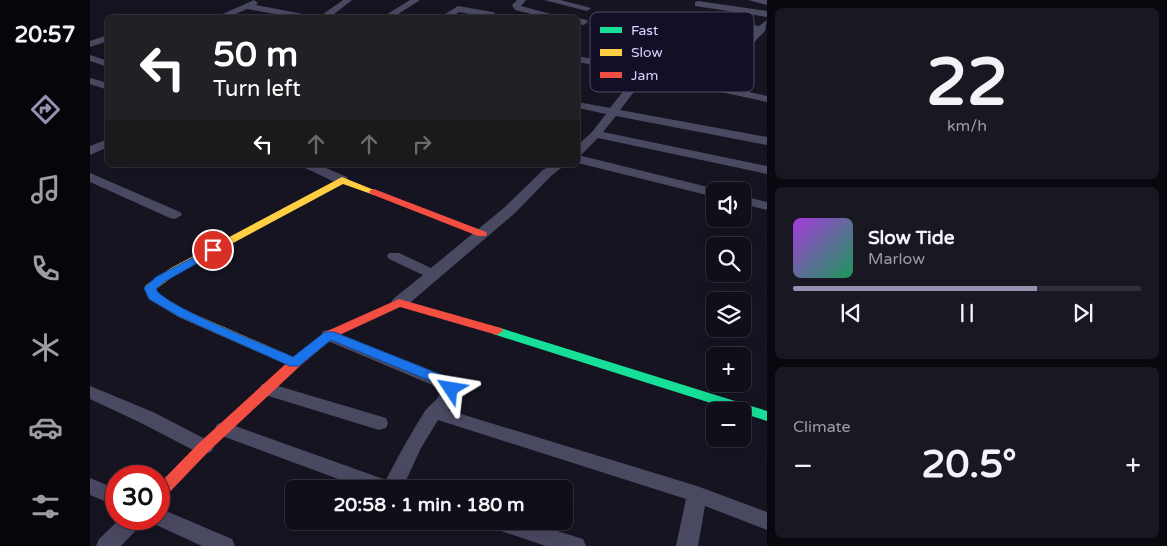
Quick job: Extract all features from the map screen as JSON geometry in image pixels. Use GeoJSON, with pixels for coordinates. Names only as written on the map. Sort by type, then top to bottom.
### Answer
{"type":"FeatureCollection","features":[{"type":"Feature","properties":{"kind":"street"},"geometry":{"type":"LineString","coordinates":[[225,15],[263,0]]}},
{"type":"Feature","properties":{"kind":"street"},"geometry":{"type":"LineString","coordinates":[[327,15],[348,0]]}},
{"type":"Feature","properties":{"kind":"street"},"geometry":{"type":"LineString","coordinates":[[390,15],[416,0]]}},
{"type":"Feature","properties":{"kind":"street"},"geometry":{"type":"LineString","coordinates":[[447,15],[474,0]]}},
{"type":"Feature","properties":{"kind":"street"},"geometry":{"type":"LineString","coordinates":[[522,0],[516,5],[518,8],[548,15]]}},
{"type":"Feature","properties":{"kind":"street"},"geometry":{"type":"LineString","coordinates":[[548,0],[587,8]]}},
{"type":"Feature","properties":{"kind":"street"},"geometry":{"type":"LineString","coordinates":[[752,0],[767,2]]}},
{"type":"Feature","properties":{"kind":"street"},"geometry":{"type":"LineString","coordinates":[[698,4],[753,12]]}},
{"type":"Feature","properties":{"kind":"street"},"geometry":{"type":"LineString","coordinates":[[246,6],[298,15]]}},
{"type":"Feature","properties":{"kind":"street"},"geometry":{"type":"LineString","coordinates":[[458,8],[493,15]]}},
{"type":"Feature","properties":{"kind":"street"},"geometry":{"type":"LineString","coordinates":[[754,12],[767,14]]}},
{"type":"Feature","properties":{"kind":"street"},"geometry":{"type":"LineString","coordinates":[[754,38],[765,26]]}},
{"type":"Feature","properties":{"kind":"street"},"geometry":{"type":"LineString","coordinates":[[90,44],[105,39]]}},
{"type":"Feature","properties":{"kind":"street"},"geometry":{"type":"LineString","coordinates":[[90,58],[105,63]]}},
{"type":"Feature","properties":{"kind":"street"},"geometry":{"type":"LineString","coordinates":[[90,81],[105,86]]}},
{"type":"Feature","properties":{"kind":"street"},"geometry":{"type":"LineString","coordinates":[[580,149],[596,134],[628,92]]}},
{"type":"Feature","properties":{"kind":"street"},"geometry":{"type":"LineString","coordinates":[[736,92],[767,99]]}},
{"type":"Feature","properties":{"kind":"street"},"geometry":{"type":"LineString","coordinates":[[580,105],[767,141]]}},
{"type":"Feature","properties":{"kind":"street"},"geometry":{"type":"LineString","coordinates":[[596,134],[767,170]]}},
{"type":"Feature","properties":{"kind":"street"},"geometry":{"type":"LineString","coordinates":[[90,151],[105,144]]}},
{"type":"Feature","properties":{"kind":"street"},"geometry":{"type":"LineString","coordinates":[[580,159],[706,191]]}},
{"type":"Feature","properties":{"kind":"street"},"geometry":{"type":"LineString","coordinates":[[313,167],[342,180],[482,234]]}},
{"type":"Feature","properties":{"kind":"street"},"geometry":{"type":"LineString","coordinates":[[170,483],[204,447],[295,363],[329,335],[399,302],[434,275],[510,210],[547,172],[556,167]]}},
{"type":"Feature","properties":{"kind":"street"},"geometry":{"type":"LineString","coordinates":[[90,177],[175,215]]}},
{"type":"Feature","properties":{"kind":"street"},"geometry":{"type":"LineString","coordinates":[[295,363],[183,314],[153,296],[150,288],[175,270],[342,180]]}},
{"type":"Feature","properties":{"kind":"street"},"geometry":{"type":"LineString","coordinates":[[751,202],[767,206]]}},
{"type":"Feature","properties":{"kind":"street"},"geometry":{"type":"LineString","coordinates":[[394,256],[434,275]]}},
{"type":"Feature","properties":{"kind":"street"},"geometry":{"type":"LineString","coordinates":[[399,302],[574,354],[767,416]]}},
{"type":"Feature","properties":{"kind":"street"},"geometry":{"type":"LineString","coordinates":[[329,335],[447,383],[451,389],[449,398],[434,412],[413,445],[396,480]]}},
{"type":"Feature","properties":{"kind":"street"},"geometry":{"type":"LineString","coordinates":[[268,388],[379,423]]}},
{"type":"Feature","properties":{"kind":"street"},"geometry":{"type":"LineString","coordinates":[[90,392],[146,417],[204,447]]}},
{"type":"Feature","properties":{"kind":"street"},"geometry":{"type":"LineString","coordinates":[[434,412],[697,494],[767,521]]}},
{"type":"Feature","properties":{"kind":"street"},"geometry":{"type":"LineString","coordinates":[[224,429],[366,480]]}},
{"type":"Feature","properties":{"kind":"street"},"geometry":{"type":"LineString","coordinates":[[90,486],[105,493]]}},
{"type":"Feature","properties":{"kind":"street"},"geometry":{"type":"LineString","coordinates":[[687,546],[697,494]]}},
{"type":"Feature","properties":{"kind":"street"},"geometry":{"type":"LineString","coordinates":[[170,523],[224,546]]}},
{"type":"Feature","properties":{"kind":"street"},"geometry":{"type":"LineString","coordinates":[[107,546],[123,530]]}},
{"type":"Feature","properties":{"kind":"street"},"geometry":{"type":"LineString","coordinates":[[524,530],[575,546]]}},
{"type":"Feature","properties":{"kind":"traffic: fast"},"geometry":{"type":"LineString","coordinates":[[497,331],[767,416]]}},
{"type":"Feature","properties":{"kind":"traffic: slow"},"geometry":{"type":"LineString","coordinates":[[295,363],[183,314],[153,296],[150,288],[175,270],[342,180],[374,192]]}},
{"type":"Feature","properties":{"kind":"traffic: jam"},"geometry":{"type":"LineString","coordinates":[[374,192],[482,234]]}},
{"type":"Feature","properties":{"kind":"traffic: jam"},"geometry":{"type":"LineString","coordinates":[[170,483],[204,447],[295,363],[329,335],[399,303],[497,331]]}},
{"type":"Feature","properties":{"kind":"route"},"geometry":{"type":"LineString","coordinates":[[213,250],[160,279],[150,288],[153,296],[183,314],[295,363],[329,335],[447,383],[451,389]]}}]}
